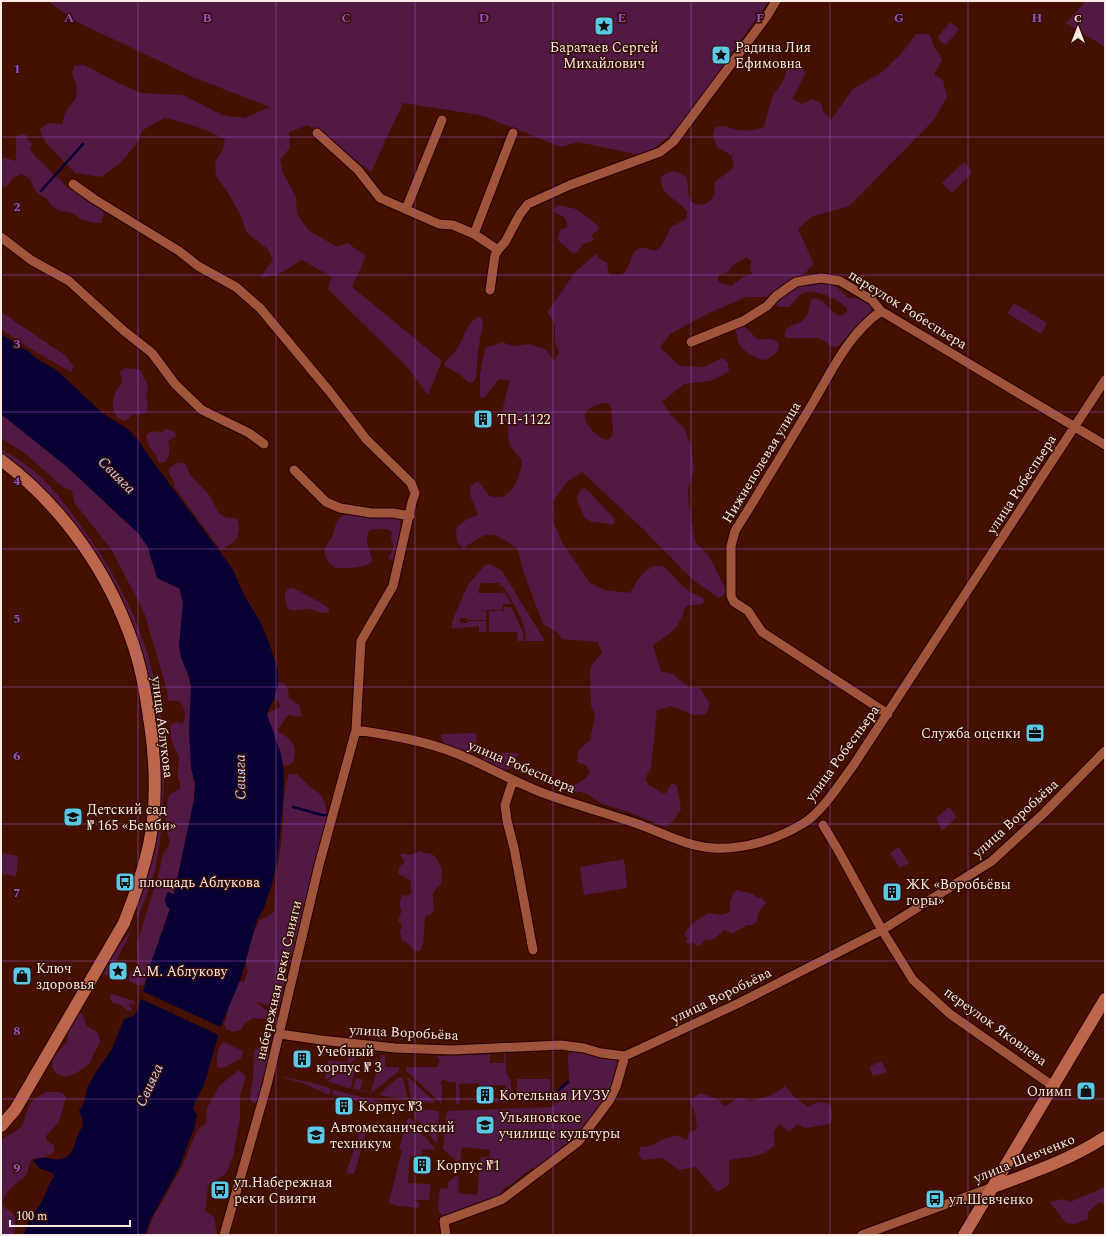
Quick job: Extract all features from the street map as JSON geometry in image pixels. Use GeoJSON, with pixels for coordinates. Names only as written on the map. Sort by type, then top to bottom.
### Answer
{"type":"FeatureCollection","features":[{"type":"Feature","properties":{"kind":"street"},"geometry":{"type":"LineString","coordinates":[[490,290],[495,255],[520,214],[528,204],[570,185],[660,152],[673,142],[767,16],[776,1]]}},
{"type":"Feature","properties":{"kind":"street"},"geometry":{"type":"LineString","coordinates":[[406,209],[442,120]]}},
{"type":"Feature","properties":{"kind":"street"},"geometry":{"type":"LineString","coordinates":[[317,133],[358,170],[380,198],[439,224],[453,225],[474,234],[498,250]]}},
{"type":"Feature","properties":{"kind":"street"},"geometry":{"type":"LineString","coordinates":[[474,234],[513,133]]}},
{"type":"Feature","properties":{"kind":"street","name":"набережная реки Свияги"},"geometry":{"type":"LineString","coordinates":[[73,184],[94,199],[179,251],[198,266],[236,287],[260,308],[344,409],[366,439],[410,483],[415,493],[393,586],[362,641],[356,730],[319,865],[280,1034],[224,1235]]}},
{"type":"Feature","properties":{"kind":"street"},"geometry":{"type":"LineString","coordinates":[[1,237],[31,260],[69,281],[124,331],[152,354],[175,384],[202,410],[249,433],[264,444]]}},
{"type":"Feature","properties":{"kind":"street","name":"переулок Робеспьера"},"geometry":{"type":"LineString","coordinates":[[691,342],[744,321],[757,311],[767,306],[776,296],[796,282],[821,278],[840,281],[872,300],[881,311],[1105,445]]}},
{"type":"Feature","properties":{"kind":"street","name":"Нижнеполевая улица"},"geometry":{"type":"LineString","coordinates":[[881,311],[869,319],[842,351],[809,410],[735,531],[731,546],[731,596],[734,602],[748,611],[762,632],[888,714]]}},
{"type":"Feature","properties":{"kind":"street","name":"улица Робеспьера"},"geometry":{"type":"LineString","coordinates":[[356,730],[435,746],[458,754],[544,793],[641,825],[689,844],[713,848],[739,847],[761,842],[776,836],[805,822],[816,814],[853,766],[1105,380]]}},
{"type":"Feature","properties":{"kind":"street","name":"улица Аблукова"},"geometry":{"type":"LineString","coordinates":[[1,460],[18,472],[59,514],[98,569],[127,626],[135,648],[148,709],[155,778],[149,845],[124,924],[15,1110],[1,1126]]}},
{"type":"Feature","properties":{"kind":"street"},"geometry":{"type":"LineString","coordinates":[[294,470],[326,502],[340,508],[371,513],[393,513],[410,516]]}},
{"type":"Feature","properties":{"kind":"street","name":"улица Воробьёва"},"geometry":{"type":"LineString","coordinates":[[280,1034],[395,1048],[452,1050],[561,1045],[625,1056],[739,1003],[882,930],[992,861],[1044,813],[1105,752]]}},
{"type":"Feature","properties":{"kind":"street"},"geometry":{"type":"LineString","coordinates":[[513,780],[505,805],[533,950]]}},
{"type":"Feature","properties":{"kind":"street","name":"переулок Яковлева"},"geometry":{"type":"LineString","coordinates":[[823,825],[882,930],[913,980],[950,1014],[1053,1086]]}},
{"type":"Feature","properties":{"kind":"street"},"geometry":{"type":"LineString","coordinates":[[964,1235],[1105,999]]}},
{"type":"Feature","properties":{"kind":"street"},"geometry":{"type":"LineString","coordinates":[[446,1235],[444,1221],[503,1198],[578,1142],[608,1101],[616,1087],[625,1056]]}},
{"type":"Feature","properties":{"kind":"street"},"geometry":{"type":"LineString","coordinates":[[1,1111],[15,1110]]}},
{"type":"Feature","properties":{"kind":"street","name":"улица Шевченко"},"geometry":{"type":"LineString","coordinates":[[862,1235],[1056,1164],[1090,1147],[1105,1137]]}},
{"type":"Feature","properties":{"kind":"shaded area"},"geometry":{"type":"Polygon","coordinates":[[[48,1],[769,1],[681,125],[653,150],[640,155],[578,142],[561,147],[480,115],[403,103],[371,172],[308,125],[289,132],[290,148],[280,159],[282,171],[296,197],[297,214],[308,230],[337,247],[347,243],[366,256],[352,287],[442,361],[428,395],[407,367],[328,289],[332,277],[302,260],[277,275],[260,278],[273,260],[268,249],[247,233],[239,212],[216,176],[215,162],[223,150],[225,139],[195,126],[164,118],[143,130],[135,146],[118,165],[101,177],[75,173],[46,143],[39,129],[50,123],[62,124],[65,113],[76,98],[77,85],[72,75],[74,66],[84,65],[141,93],[183,95],[222,115],[244,118],[270,107],[195,78],[75,21],[48,1]]]}},
{"type":"Feature","properties":{"kind":"shaded area"},"geometry":{"type":"Polygon","coordinates":[[[1086,1],[1105,1],[1105,47],[1066,23],[1086,1]]]}},
{"type":"Feature","properties":{"kind":"shaded area"},"geometry":{"type":"Polygon","coordinates":[[[950,22],[959,29],[946,45],[937,38],[950,22]]]}},
{"type":"Feature","properties":{"kind":"shaded area"},"geometry":{"type":"Polygon","coordinates":[[[916,34],[929,34],[942,59],[934,75],[943,80],[947,97],[933,121],[849,206],[811,217],[798,229],[814,264],[805,273],[766,297],[746,297],[707,314],[670,334],[660,347],[680,366],[704,367],[722,358],[728,363],[729,372],[710,381],[684,384],[662,402],[671,415],[684,428],[691,445],[694,468],[688,491],[695,542],[709,556],[727,592],[719,598],[693,580],[643,529],[582,472],[567,482],[553,501],[552,519],[563,544],[590,583],[605,590],[629,593],[634,588],[641,575],[650,568],[659,566],[664,567],[686,589],[703,598],[704,602],[686,607],[679,624],[669,634],[653,645],[661,671],[672,674],[690,688],[700,688],[710,704],[706,714],[694,715],[671,706],[657,710],[651,767],[645,779],[648,784],[662,793],[666,793],[672,783],[677,786],[681,809],[673,821],[666,827],[631,813],[602,804],[586,793],[573,791],[573,786],[586,778],[590,772],[586,765],[577,762],[578,751],[590,740],[595,716],[591,705],[590,670],[594,662],[602,653],[598,642],[562,639],[557,632],[543,624],[523,571],[518,549],[496,536],[490,535],[485,535],[479,538],[463,549],[457,542],[456,528],[466,520],[478,515],[470,494],[471,486],[478,481],[489,496],[500,497],[506,495],[514,487],[519,476],[522,460],[511,447],[508,436],[508,424],[501,416],[510,380],[499,379],[485,397],[480,398],[480,374],[485,348],[502,342],[512,346],[529,344],[545,349],[554,361],[559,353],[555,342],[555,324],[547,312],[576,271],[596,254],[600,259],[607,263],[609,274],[617,276],[626,271],[636,250],[646,248],[654,251],[661,247],[671,227],[686,219],[687,212],[664,190],[661,179],[666,173],[677,172],[687,178],[689,198],[694,204],[698,205],[709,202],[715,194],[714,185],[716,181],[729,172],[734,165],[731,155],[717,147],[713,136],[715,128],[724,126],[736,129],[755,130],[764,127],[772,97],[782,83],[787,70],[794,65],[801,68],[806,73],[792,99],[802,104],[812,99],[821,103],[823,111],[831,120],[853,89],[882,72],[902,53],[916,34]],[[745,258],[733,265],[728,272],[718,276],[718,281],[731,286],[743,277],[752,274],[750,268],[751,261],[748,258],[745,258]],[[607,403],[588,409],[585,413],[585,418],[593,431],[605,440],[610,439],[613,432],[611,408],[607,403]]]}},
{"type":"Feature","properties":{"kind":"shaded area"},"geometry":{"type":"Polygon","coordinates":[[[22,134],[26,135],[28,140],[33,144],[30,149],[36,158],[61,180],[66,187],[88,197],[102,209],[104,215],[101,223],[94,223],[81,219],[72,213],[60,211],[36,192],[29,178],[21,174],[13,178],[6,187],[1,187],[1,157],[16,161],[16,137],[22,134]]]}},
{"type":"Feature","properties":{"kind":"shaded area"},"geometry":{"type":"Polygon","coordinates":[[[964,162],[971,170],[971,174],[952,193],[942,183],[964,162]]]}},
{"type":"Feature","properties":{"kind":"shaded area"},"geometry":{"type":"Polygon","coordinates":[[[558,205],[576,209],[600,227],[597,231],[591,234],[594,240],[583,244],[576,253],[572,253],[558,240],[560,230],[567,227],[567,224],[564,217],[554,212],[554,208],[558,205]]]}},
{"type":"Feature","properties":{"kind":"shaded area"},"geometry":{"type":"Polygon","coordinates":[[[823,282],[836,286],[848,298],[864,299],[872,306],[868,317],[837,347],[832,346],[818,338],[788,338],[785,336],[785,332],[788,328],[805,318],[812,299],[822,301],[838,315],[842,315],[847,312],[847,308],[843,304],[825,295],[811,292],[800,295],[789,307],[779,307],[775,304],[775,302],[795,285],[823,282]]]}},
{"type":"Feature","properties":{"kind":"shaded area"},"geometry":{"type":"Polygon","coordinates":[[[1014,303],[1047,323],[1041,334],[1007,313],[1014,303]]]}},
{"type":"Feature","properties":{"kind":"shaded area"},"geometry":{"type":"Polygon","coordinates":[[[1,312],[66,356],[74,367],[71,372],[29,348],[1,329],[1,312]]]}},
{"type":"Feature","properties":{"kind":"shaded area"},"geometry":{"type":"Polygon","coordinates":[[[477,317],[481,317],[483,322],[478,351],[476,378],[470,383],[458,373],[446,367],[444,364],[458,348],[470,324],[477,317]]]}},
{"type":"Feature","properties":{"kind":"shaded area"},"geometry":{"type":"Polygon","coordinates":[[[743,325],[757,339],[775,340],[779,345],[777,353],[766,360],[762,360],[754,357],[742,348],[734,329],[743,325]]]}},
{"type":"Feature","properties":{"kind":"shaded area"},"geometry":{"type":"Polygon","coordinates":[[[125,368],[138,369],[141,371],[148,386],[146,394],[148,409],[145,413],[136,415],[133,414],[125,421],[120,420],[117,417],[113,409],[113,400],[117,389],[122,383],[122,377],[120,374],[121,371],[125,368]]]}},
{"type":"Feature","properties":{"kind":"shaded area"},"geometry":{"type":"Polygon","coordinates":[[[1,414],[66,466],[138,533],[148,547],[151,561],[162,581],[179,588],[183,602],[181,657],[189,677],[191,687],[191,767],[195,784],[194,800],[174,894],[166,905],[170,908],[144,985],[137,985],[129,981],[129,974],[138,966],[137,944],[159,873],[163,854],[170,843],[166,824],[166,806],[170,794],[180,789],[178,777],[179,757],[171,740],[171,725],[176,722],[183,724],[185,718],[184,709],[179,701],[168,700],[167,690],[144,612],[111,549],[74,502],[72,490],[64,488],[27,455],[1,438],[1,414]]]}},
{"type":"Feature","properties":{"kind":"shaded area"},"geometry":{"type":"Polygon","coordinates":[[[166,429],[174,432],[176,436],[168,441],[168,456],[166,461],[162,463],[159,462],[156,454],[148,444],[147,434],[151,431],[161,432],[166,429]]]}},
{"type":"Feature","properties":{"kind":"shaded area"},"geometry":{"type":"Polygon","coordinates":[[[1,449],[32,469],[50,487],[64,503],[88,536],[109,568],[127,601],[141,634],[152,668],[159,703],[163,739],[164,777],[158,851],[153,877],[138,918],[139,902],[148,872],[159,768],[158,736],[153,696],[143,658],[61,508],[34,479],[1,453],[1,449]]]}},
{"type":"Feature","properties":{"kind":"shaded area"},"geometry":{"type":"Polygon","coordinates":[[[184,463],[186,465],[190,475],[209,495],[219,513],[225,517],[237,519],[238,521],[239,527],[236,540],[223,549],[219,548],[175,488],[169,469],[175,464],[184,463]]]}},
{"type":"Feature","properties":{"kind":"shaded area"},"geometry":{"type":"Polygon","coordinates":[[[584,488],[614,518],[614,524],[611,525],[592,522],[585,518],[577,501],[577,496],[580,490],[584,488]]]}},
{"type":"Feature","properties":{"kind":"shaded area"},"geometry":{"type":"Polygon","coordinates":[[[348,513],[399,518],[401,529],[394,561],[388,558],[393,550],[391,540],[392,532],[387,529],[379,529],[370,530],[367,537],[367,544],[372,558],[370,563],[363,566],[346,568],[337,568],[330,564],[325,556],[326,547],[333,535],[339,519],[348,513]]]}},
{"type":"Feature","properties":{"kind":"shaded area"},"geometry":{"type":"Polygon","coordinates":[[[489,564],[502,571],[545,641],[526,641],[524,627],[518,612],[503,586],[500,586],[499,583],[481,583],[478,593],[503,593],[503,590],[512,604],[503,604],[503,610],[480,610],[486,611],[486,620],[467,620],[467,618],[460,618],[460,623],[467,623],[467,621],[486,621],[486,632],[479,632],[479,626],[451,629],[453,619],[468,585],[485,565],[489,564]]]}},
{"type":"Feature","properties":{"kind":"shaded area"},"geometry":{"type":"Polygon","coordinates":[[[289,588],[293,588],[321,603],[329,609],[329,612],[322,613],[310,609],[291,610],[286,605],[285,597],[289,588]]]}},
{"type":"Feature","properties":{"kind":"shaded area"},"geometry":{"type":"Polygon","coordinates":[[[504,607],[511,607],[523,632],[524,641],[518,641],[517,632],[489,632],[489,611],[504,611],[504,607]]]}},
{"type":"Feature","properties":{"kind":"shaded area"},"geometry":{"type":"Polygon","coordinates":[[[277,682],[284,683],[288,690],[289,698],[298,704],[301,709],[301,716],[289,715],[285,718],[278,729],[279,732],[291,741],[294,747],[294,760],[289,765],[283,765],[277,757],[267,715],[280,707],[279,702],[274,697],[277,682]]]}},
{"type":"Feature","properties":{"kind":"shaded area"},"geometry":{"type":"Polygon","coordinates":[[[476,733],[476,748],[470,754],[444,744],[441,739],[441,735],[443,734],[476,733]]]}},
{"type":"Feature","properties":{"kind":"shaded area"},"geometry":{"type":"Polygon","coordinates":[[[486,753],[519,753],[511,768],[504,771],[483,761],[482,757],[486,753]]]}},
{"type":"Feature","properties":{"kind":"shaded area"},"geometry":{"type":"Polygon","coordinates":[[[289,774],[297,774],[320,794],[325,803],[327,818],[312,874],[301,927],[292,954],[278,966],[287,969],[280,1007],[256,1002],[266,1010],[268,1014],[264,1019],[253,1018],[244,1024],[241,1030],[232,1032],[226,1029],[224,1023],[228,1012],[229,997],[240,981],[244,983],[248,971],[245,952],[259,921],[274,912],[282,835],[284,796],[289,774]]]}},
{"type":"Feature","properties":{"kind":"shaded area"},"geometry":{"type":"Polygon","coordinates":[[[949,807],[957,817],[942,831],[936,818],[949,807]]]}},
{"type":"Feature","properties":{"kind":"shaded area"},"geometry":{"type":"Polygon","coordinates":[[[899,847],[909,863],[900,868],[890,853],[899,847]]]}},
{"type":"Feature","properties":{"kind":"shaded area"},"geometry":{"type":"Polygon","coordinates":[[[420,851],[429,853],[437,859],[440,864],[442,876],[440,886],[436,889],[433,895],[433,913],[426,916],[425,919],[423,945],[420,951],[414,951],[410,945],[402,940],[400,932],[402,926],[398,920],[401,912],[399,904],[402,895],[408,896],[412,893],[411,881],[398,873],[400,866],[405,862],[401,856],[402,853],[409,855],[420,851]]]}},
{"type":"Feature","properties":{"kind":"shaded area"},"geometry":{"type":"Polygon","coordinates":[[[1,853],[18,856],[16,876],[1,874],[1,853]]]}},
{"type":"Feature","properties":{"kind":"shaded area"},"geometry":{"type":"Polygon","coordinates":[[[624,859],[627,888],[584,895],[580,867],[624,859]]]}},
{"type":"Feature","properties":{"kind":"shaded area"},"geometry":{"type":"Polygon","coordinates":[[[736,890],[753,894],[758,898],[762,898],[766,903],[759,912],[756,923],[747,925],[733,934],[725,929],[714,939],[705,940],[701,945],[697,946],[693,943],[688,944],[686,941],[689,937],[686,937],[684,934],[687,929],[709,913],[721,915],[730,912],[730,900],[736,890]]]}},
{"type":"Feature","properties":{"kind":"shaded area"},"geometry":{"type":"Polygon","coordinates":[[[129,933],[130,934],[108,976],[103,974],[118,947],[129,933]]]}},
{"type":"Feature","properties":{"kind":"shaded area"},"geometry":{"type":"Polygon","coordinates":[[[112,994],[134,1001],[134,1004],[128,1004],[132,1009],[131,1011],[128,1011],[119,1004],[112,1003],[110,996],[112,994]]]}},
{"type":"Feature","properties":{"kind":"shaded area"},"geometry":{"type":"Polygon","coordinates":[[[77,1013],[82,1014],[87,1026],[98,1033],[100,1042],[90,1063],[78,1072],[65,1077],[57,1074],[52,1067],[54,1056],[67,1042],[69,1026],[77,1013]]]}},
{"type":"Feature","properties":{"kind":"shaded area"},"geometry":{"type":"Polygon","coordinates":[[[223,1042],[243,1051],[241,1059],[223,1068],[217,1067],[217,1053],[223,1042]]]}},
{"type":"Feature","properties":{"kind":"shaded area"},"geometry":{"type":"Polygon","coordinates":[[[259,1048],[267,1051],[270,1056],[258,1100],[256,1103],[252,1103],[250,1097],[253,1077],[254,1050],[259,1048]]]}},
{"type":"Feature","properties":{"kind":"shaded area"},"geometry":{"type":"Polygon","coordinates":[[[350,1050],[358,1052],[357,1058],[326,1080],[328,1060],[348,1063],[350,1050]]]}},
{"type":"Feature","properties":{"kind":"shaded area"},"geometry":{"type":"Polygon","coordinates":[[[572,1051],[587,1052],[615,1059],[617,1067],[615,1078],[610,1091],[593,1118],[569,1146],[533,1171],[532,1168],[504,1188],[501,1194],[493,1201],[443,1217],[438,1208],[440,1188],[448,1189],[448,1182],[456,1176],[459,1177],[458,1193],[477,1195],[481,1157],[489,1157],[490,1150],[462,1147],[460,1162],[458,1162],[443,1149],[446,1116],[448,1111],[554,1106],[557,1102],[559,1091],[569,1082],[568,1056],[572,1051]]]}},
{"type":"Feature","properties":{"kind":"shaded area"},"geometry":{"type":"Polygon","coordinates":[[[504,1053],[506,1072],[511,1080],[511,1099],[508,1102],[485,1103],[485,1099],[506,1099],[506,1085],[479,1086],[479,1083],[459,1084],[460,1104],[456,1104],[456,1082],[448,1082],[444,1079],[440,1083],[442,1085],[442,1104],[406,1071],[406,1067],[437,1067],[440,1061],[437,1057],[438,1056],[490,1054],[490,1063],[504,1063],[504,1053]]]}},
{"type":"Feature","properties":{"kind":"shaded area"},"geometry":{"type":"Polygon","coordinates":[[[381,1055],[385,1055],[385,1067],[399,1067],[399,1071],[371,1093],[353,1089],[356,1078],[363,1080],[360,1090],[371,1092],[381,1055]]]}},
{"type":"Feature","properties":{"kind":"shaded area"},"geometry":{"type":"Polygon","coordinates":[[[881,1061],[887,1072],[873,1076],[869,1067],[881,1061]]]}},
{"type":"Feature","properties":{"kind":"shaded area"},"geometry":{"type":"Polygon","coordinates":[[[356,1062],[351,1089],[327,1081],[356,1062]]]}},
{"type":"Feature","properties":{"kind":"shaded area"},"geometry":{"type":"Polygon","coordinates":[[[239,1070],[246,1077],[240,1095],[240,1118],[233,1157],[226,1174],[208,1185],[205,1211],[214,1217],[217,1235],[147,1235],[152,1219],[180,1171],[198,1129],[206,1124],[207,1108],[220,1085],[239,1070]]]}},
{"type":"Feature","properties":{"kind":"shaded area"},"geometry":{"type":"Polygon","coordinates":[[[284,1077],[317,1084],[331,1089],[329,1095],[306,1084],[284,1077]]]}},
{"type":"Feature","properties":{"kind":"shaded area"},"geometry":{"type":"Polygon","coordinates":[[[398,1078],[403,1078],[408,1100],[378,1095],[398,1078]]]}},
{"type":"Feature","properties":{"kind":"shaded area"},"geometry":{"type":"Polygon","coordinates":[[[407,1078],[409,1078],[436,1103],[412,1101],[407,1078]]]}},
{"type":"Feature","properties":{"kind":"shaded area"},"geometry":{"type":"Polygon","coordinates":[[[517,1079],[550,1079],[550,1100],[517,1102],[517,1079]]]}},
{"type":"Feature","properties":{"kind":"shaded area"},"geometry":{"type":"Polygon","coordinates":[[[785,1086],[794,1097],[808,1107],[819,1102],[831,1105],[832,1117],[830,1124],[805,1128],[797,1124],[791,1131],[788,1131],[780,1124],[774,1131],[775,1145],[770,1149],[759,1155],[729,1160],[729,1185],[717,1192],[696,1167],[679,1170],[662,1158],[642,1160],[639,1155],[640,1147],[651,1146],[664,1139],[677,1135],[687,1140],[689,1133],[697,1129],[695,1114],[690,1100],[701,1093],[719,1100],[724,1107],[738,1098],[751,1101],[772,1095],[785,1086]]]}},
{"type":"Feature","properties":{"kind":"shaded area"},"geometry":{"type":"Polygon","coordinates":[[[333,1090],[386,1103],[384,1109],[332,1094],[333,1090]]]}},
{"type":"Feature","properties":{"kind":"shaded area"},"geometry":{"type":"Polygon","coordinates":[[[46,1092],[60,1092],[66,1097],[59,1122],[46,1136],[46,1140],[54,1146],[54,1152],[48,1156],[31,1160],[26,1175],[7,1192],[3,1201],[3,1206],[15,1217],[15,1235],[1,1235],[1,1140],[22,1126],[29,1105],[33,1100],[46,1092]]]}},
{"type":"Feature","properties":{"kind":"shaded area"},"geometry":{"type":"Polygon","coordinates":[[[413,1108],[439,1112],[437,1144],[416,1119],[413,1108]]]}},
{"type":"Feature","properties":{"kind":"shaded area"},"geometry":{"type":"Polygon","coordinates":[[[408,1118],[411,1119],[421,1131],[420,1132],[423,1136],[424,1135],[436,1150],[422,1149],[422,1155],[410,1156],[408,1183],[431,1184],[429,1200],[413,1200],[419,1203],[418,1208],[398,1206],[389,1202],[402,1150],[399,1149],[408,1118]]]}},
{"type":"Feature","properties":{"kind":"shaded area"},"geometry":{"type":"Polygon","coordinates":[[[360,1131],[366,1132],[354,1174],[346,1173],[360,1131]]]}},
{"type":"Feature","properties":{"kind":"shaded area"},"geometry":{"type":"Polygon","coordinates":[[[1105,1187],[1105,1204],[1099,1202],[1088,1212],[1088,1219],[1075,1224],[1066,1223],[1050,1202],[1064,1199],[1070,1202],[1105,1187]]]}},
{"type":"Feature","properties":{"kind":"water","name":"Свияга"},"geometry":{"type":"Polygon","coordinates":[[[1,334],[28,351],[37,359],[58,371],[102,413],[128,429],[138,440],[232,568],[245,597],[260,621],[278,670],[278,686],[275,697],[267,714],[281,754],[284,773],[283,803],[277,862],[273,881],[264,908],[257,920],[241,978],[221,1026],[204,1085],[193,1108],[197,1115],[195,1126],[179,1168],[151,1219],[145,1235],[23,1235],[28,1225],[29,1216],[34,1213],[41,1204],[54,1176],[53,1173],[41,1169],[33,1161],[38,1158],[63,1159],[72,1151],[83,1124],[79,1111],[83,1105],[88,1086],[112,1049],[124,1019],[133,1016],[137,1012],[152,960],[170,909],[166,905],[165,899],[168,892],[174,894],[194,800],[195,784],[191,767],[189,731],[191,687],[179,646],[183,602],[179,588],[157,578],[148,547],[138,533],[66,466],[1,414],[1,334]]]}},
{"type":"Feature","properties":{"kind":"pier"},"geometry":{"type":"Polygon","coordinates":[[[142,991],[223,1028],[221,1036],[139,998],[142,991]]]}},
{"type":"Feature","properties":{"kind":"waterway"},"geometry":{"type":"LineString","coordinates":[[41,191],[83,144]]}},
{"type":"Feature","properties":{"kind":"waterway"},"geometry":{"type":"LineString","coordinates":[[293,807],[322,815],[328,815],[330,811]]}},
{"type":"Feature","properties":{"kind":"waterway"},"geometry":{"type":"LineString","coordinates":[[559,1090],[568,1082]]}},
{"type":"Feature","properties":{"kind":"place","name":"Баратаев Сергей Михайлович"},"geometry":{"type":"Point","coordinates":[604,26]}},
{"type":"Feature","properties":{"kind":"place","name":"Радина Лия Ефимовна"},"geometry":{"type":"Point","coordinates":[721,55]}},
{"type":"Feature","properties":{"kind":"place","name":"ТП-1122"},"geometry":{"type":"Point","coordinates":[483,419]}},
{"type":"Feature","properties":{"kind":"place","name":"Служба оценки"},"geometry":{"type":"Point","coordinates":[1035,733]}},
{"type":"Feature","properties":{"kind":"place","name":"Детский сад № 165 «Бемби»"},"geometry":{"type":"Point","coordinates":[73,817]}},
{"type":"Feature","properties":{"kind":"place","name":"площадь Аблукова"},"geometry":{"type":"Point","coordinates":[125,882]}},
{"type":"Feature","properties":{"kind":"place","name":"ЖК «Воробьёвы горы»"},"geometry":{"type":"Point","coordinates":[892,892]}},
{"type":"Feature","properties":{"kind":"place","name":"А.М. Аблукову"},"geometry":{"type":"Point","coordinates":[118,971]}},
{"type":"Feature","properties":{"kind":"place","name":"Ключ здоровья"},"geometry":{"type":"Point","coordinates":[22,976]}},
{"type":"Feature","properties":{"kind":"place","name":"Учебный корпус № 3"},"geometry":{"type":"Point","coordinates":[302,1059]}},
{"type":"Feature","properties":{"kind":"place","name":"Олимп"},"geometry":{"type":"Point","coordinates":[1086,1091]}},
{"type":"Feature","properties":{"kind":"place","name":"Котельная ИУЗУ"},"geometry":{"type":"Point","coordinates":[485,1095]}},
{"type":"Feature","properties":{"kind":"place","name":"Корпус №3"},"geometry":{"type":"Point","coordinates":[344,1106]}},
{"type":"Feature","properties":{"kind":"place","name":"Ульяновское училище культуры"},"geometry":{"type":"Point","coordinates":[485,1125]}},
{"type":"Feature","properties":{"kind":"place","name":"Автомеханический техникум"},"geometry":{"type":"Point","coordinates":[316,1135]}},
{"type":"Feature","properties":{"kind":"place","name":"Корпус №1"},"geometry":{"type":"Point","coordinates":[422,1165]}},
{"type":"Feature","properties":{"kind":"place","name":"ул.Набережная реки Свияги"},"geometry":{"type":"Point","coordinates":[220,1190]}},
{"type":"Feature","properties":{"kind":"place","name":"ул.Шевченко"},"geometry":{"type":"Point","coordinates":[935,1199]}}]}
